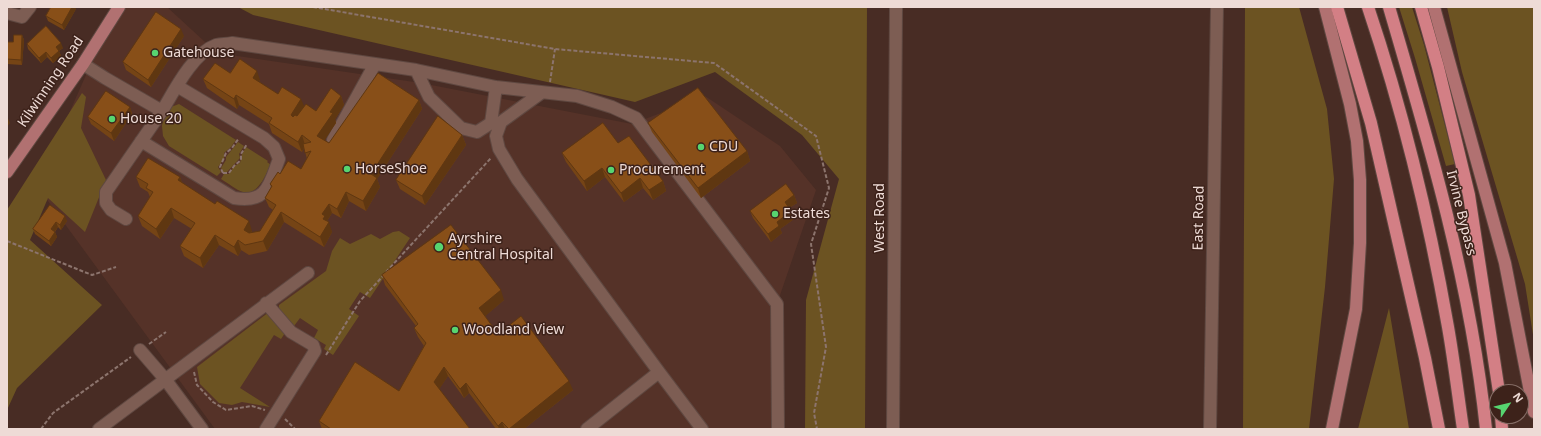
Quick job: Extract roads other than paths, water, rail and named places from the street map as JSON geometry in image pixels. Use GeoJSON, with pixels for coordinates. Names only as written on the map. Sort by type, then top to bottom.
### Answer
{"type":"FeatureCollection","features":[{"type":"Feature","properties":{"kind":"highway"},"geometry":{"type":"LineString","coordinates":[[1337,7],[1371,123],[1425,358],[1439,429]]}},
{"type":"Feature","properties":{"kind":"highway"},"geometry":{"type":"LineString","coordinates":[[1368,7],[1402,123],[1428,227],[1449,328],[1463,429]]}},
{"type":"Feature","properties":{"kind":"highway","name":"Irvine Bypass"},"geometry":{"type":"LineString","coordinates":[[1389,7],[1449,218],[1468,314],[1484,406],[1486,429]]}},
{"type":"Feature","properties":{"kind":"highway"},"geometry":{"type":"LineString","coordinates":[[1421,7],[1438,67],[1469,194],[1498,384]]}},
{"type":"Feature","properties":{"kind":"main road","name":"Kilwinning Road"},"geometry":{"type":"LineString","coordinates":[[8,168],[84,64],[119,7]]}},
{"type":"Feature","properties":{"kind":"main road"},"geometry":{"type":"LineString","coordinates":[[1325,7],[1350,104],[1357,141],[1360,180],[1360,243],[1356,309],[1332,429]]}},
{"type":"Feature","properties":{"kind":"main road"},"geometry":{"type":"LineString","coordinates":[[1434,7],[1505,263],[1534,412]]}},
{"type":"Feature","properties":{"kind":"street"},"geometry":{"type":"LineString","coordinates":[[7,13],[22,18],[30,7]]}},
{"type":"Feature","properties":{"kind":"street","name":"West Road"},"geometry":{"type":"LineString","coordinates":[[893,429],[896,7]]}},
{"type":"Feature","properties":{"kind":"street","name":"East Road"},"geometry":{"type":"LineString","coordinates":[[1210,429],[1217,7]]}},
{"type":"Feature","properties":{"kind":"street"},"geometry":{"type":"LineString","coordinates":[[126,219],[111,210],[106,203],[106,192],[142,141],[193,62],[216,45],[232,43],[416,70],[496,87],[577,96],[612,107],[636,118],[777,304],[778,429]]}},
{"type":"Feature","properties":{"kind":"street"},"geometry":{"type":"LineString","coordinates":[[84,64],[162,111]]}},
{"type":"Feature","properties":{"kind":"street"},"geometry":{"type":"LineString","coordinates":[[333,141],[375,64]]}},
{"type":"Feature","properties":{"kind":"street"},"geometry":{"type":"LineString","coordinates":[[416,70],[429,97],[461,128],[477,132],[491,124],[496,87]]}},
{"type":"Feature","properties":{"kind":"street"},"geometry":{"type":"LineString","coordinates":[[142,141],[234,198],[246,200],[260,196],[270,185],[279,159],[274,148],[264,138],[177,86]]}},
{"type":"Feature","properties":{"kind":"street"},"geometry":{"type":"LineString","coordinates":[[545,93],[501,122],[496,136],[499,150],[517,179],[658,372],[702,429]]}},
{"type":"Feature","properties":{"kind":"street"},"geometry":{"type":"LineString","coordinates":[[99,429],[308,272]]}},
{"type":"Feature","properties":{"kind":"street"},"geometry":{"type":"LineString","coordinates":[[266,303],[291,332],[313,344],[315,351],[283,413],[266,429]]}},
{"type":"Feature","properties":{"kind":"street"},"geometry":{"type":"LineString","coordinates":[[140,350],[165,379],[202,429]]}},
{"type":"Feature","properties":{"kind":"street"},"geometry":{"type":"LineString","coordinates":[[587,429],[658,372]]}},
{"type":"Feature","properties":{"kind":"place","name":"Gatehouse"},"geometry":{"type":"Point","coordinates":[155,53]}},
{"type":"Feature","properties":{"kind":"place","name":"House 20"},"geometry":{"type":"Point","coordinates":[112,119]}},
{"type":"Feature","properties":{"kind":"place","name":"CDU"},"geometry":{"type":"Point","coordinates":[701,147]}},
{"type":"Feature","properties":{"kind":"place","name":"HorseShoe"},"geometry":{"type":"Point","coordinates":[347,169]}},
{"type":"Feature","properties":{"kind":"place","name":"Procurement"},"geometry":{"type":"Point","coordinates":[611,170]}},
{"type":"Feature","properties":{"kind":"place","name":"Estates"},"geometry":{"type":"Point","coordinates":[775,214]}},
{"type":"Feature","properties":{"kind":"place","name":"Ayrshire Central Hospital"},"geometry":{"type":"Point","coordinates":[439,247]}},
{"type":"Feature","properties":{"kind":"place","name":"Woodland View"},"geometry":{"type":"Point","coordinates":[455,330]}}]}
